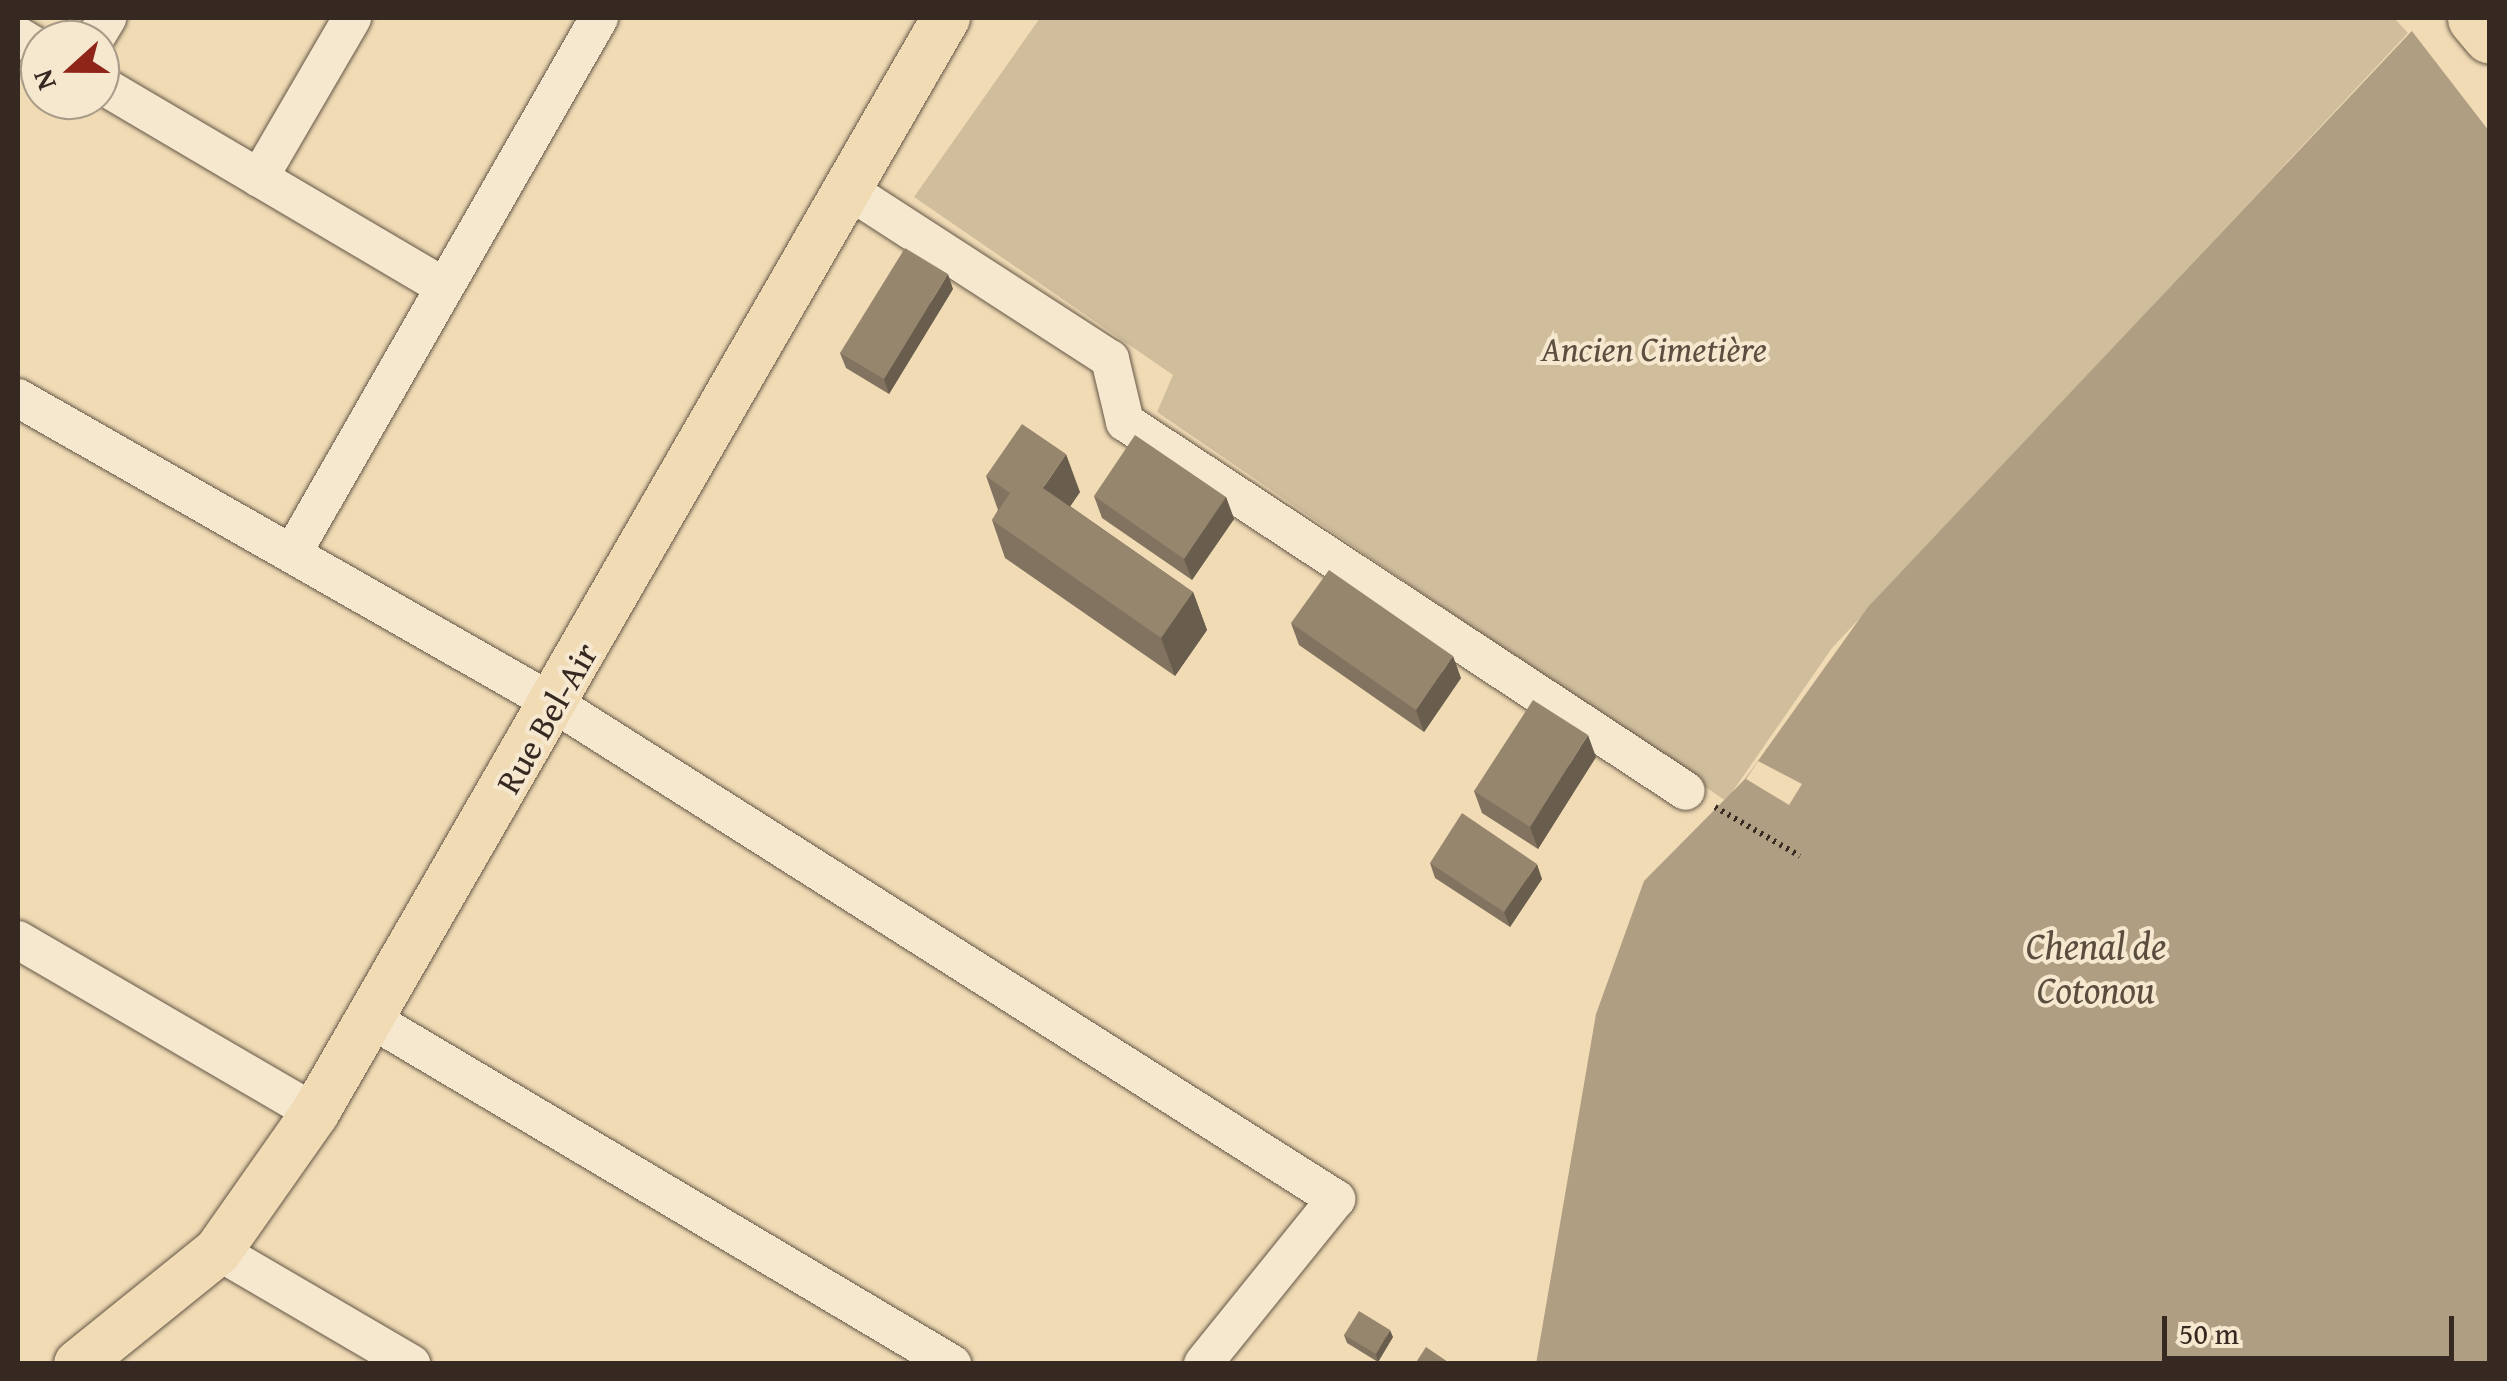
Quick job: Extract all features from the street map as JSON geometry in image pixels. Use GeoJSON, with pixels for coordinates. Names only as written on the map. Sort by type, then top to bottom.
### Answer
{"type":"FeatureCollection","features":[{"type":"Feature","properties":{"kind":"highway"},"geometry":{"type":"LineString","coordinates":[[2475,18],[2490,36]]}},
{"type":"Feature","properties":{"kind":"main road","name":"Rue Bel-Air"},"geometry":{"type":"LineString","coordinates":[[78,1364],[218,1252],[316,1113],[555,704],[946,18]]}},
{"type":"Feature","properties":{"kind":"street"},"geometry":{"type":"LineString","coordinates":[[259,178],[352,18]]}},
{"type":"Feature","properties":{"kind":"street"},"geometry":{"type":"LineString","coordinates":[[292,554],[599,18]]}},
{"type":"Feature","properties":{"kind":"street"},"geometry":{"type":"LineString","coordinates":[[120,96],[444,287]]}},
{"type":"Feature","properties":{"kind":"street"},"geometry":{"type":"LineString","coordinates":[[847,189],[1110,359],[1125,422],[1686,791]]}},
{"type":"Feature","properties":{"kind":"street"},"geometry":{"type":"LineString","coordinates":[[18,398],[555,704],[1336,1199],[1203,1364]]}},
{"type":"Feature","properties":{"kind":"street"},"geometry":{"type":"LineString","coordinates":[[18,940],[316,1113]]}},
{"type":"Feature","properties":{"kind":"street"},"geometry":{"type":"LineString","coordinates":[[371,1019],[952,1364]]}},
{"type":"Feature","properties":{"kind":"street"},"geometry":{"type":"LineString","coordinates":[[218,1252],[412,1364]]}},
{"type":"Feature","properties":{"kind":"path"},"geometry":{"type":"LineString","coordinates":[[1686,791],[1800,856]]}},
{"type":"Feature","properties":{"kind":"green space","name":"Ancien Cimetière"},"geometry":{"type":"Polygon","coordinates":[[[1040,18],[2394,18],[2408,33],[1832,648],[1726,801],[1157,412],[1173,375],[914,197],[1040,18]]]}},
{"type":"Feature","properties":{"kind":"water","name":"Chenal de Cotonou"},"geometry":{"type":"Polygon","coordinates":[[[2424,18],[2489,18],[2489,1363],[1536,1364],[1596,1014],[1644,881],[1745,779],[1868,607],[2424,18]]]}},
{"type":"Feature","properties":{"kind":"pier"},"geometry":{"type":"Polygon","coordinates":[[[2417,18],[2489,18],[2489,131],[2408,26],[2417,18]]]}},
{"type":"Feature","properties":{"kind":"pier"},"geometry":{"type":"Polygon","coordinates":[[[1758,761],[1802,784],[1789,805],[1746,779],[1758,761]]]}},
{"type":"Feature","properties":{"kind":"building"},"geometry":{"type":"Polygon","coordinates":[[[905,248],[948,274],[884,379],[840,353],[905,248]]]}},
{"type":"Feature","properties":{"kind":"building"},"geometry":{"type":"Polygon","coordinates":[[[1022,424],[1066,454],[1043,488],[1193,592],[1161,638],[992,520],[1010,493],[986,476],[1022,424]]]}},
{"type":"Feature","properties":{"kind":"building"},"geometry":{"type":"Polygon","coordinates":[[[1135,435],[1226,497],[1184,559],[1094,496],[1135,435]]]}},
{"type":"Feature","properties":{"kind":"building"},"geometry":{"type":"Polygon","coordinates":[[[1329,570],[1453,656],[1416,710],[1291,623],[1329,570]]]}},
{"type":"Feature","properties":{"kind":"building"},"geometry":{"type":"Polygon","coordinates":[[[1533,700],[1588,735],[1530,827],[1474,791],[1533,700]]]}},
{"type":"Feature","properties":{"kind":"building"},"geometry":{"type":"Polygon","coordinates":[[[1462,813],[1537,864],[1504,912],[1430,863],[1462,813]]]}},
{"type":"Feature","properties":{"kind":"building"},"geometry":{"type":"Polygon","coordinates":[[[1359,1311],[1390,1330],[1376,1354],[1344,1335],[1359,1311]]]}},
{"type":"Feature","properties":{"kind":"building"},"geometry":{"type":"Polygon","coordinates":[[[1426,1347],[1448,1362],[1447,1364],[1415,1364],[1426,1347]]]}}]}
